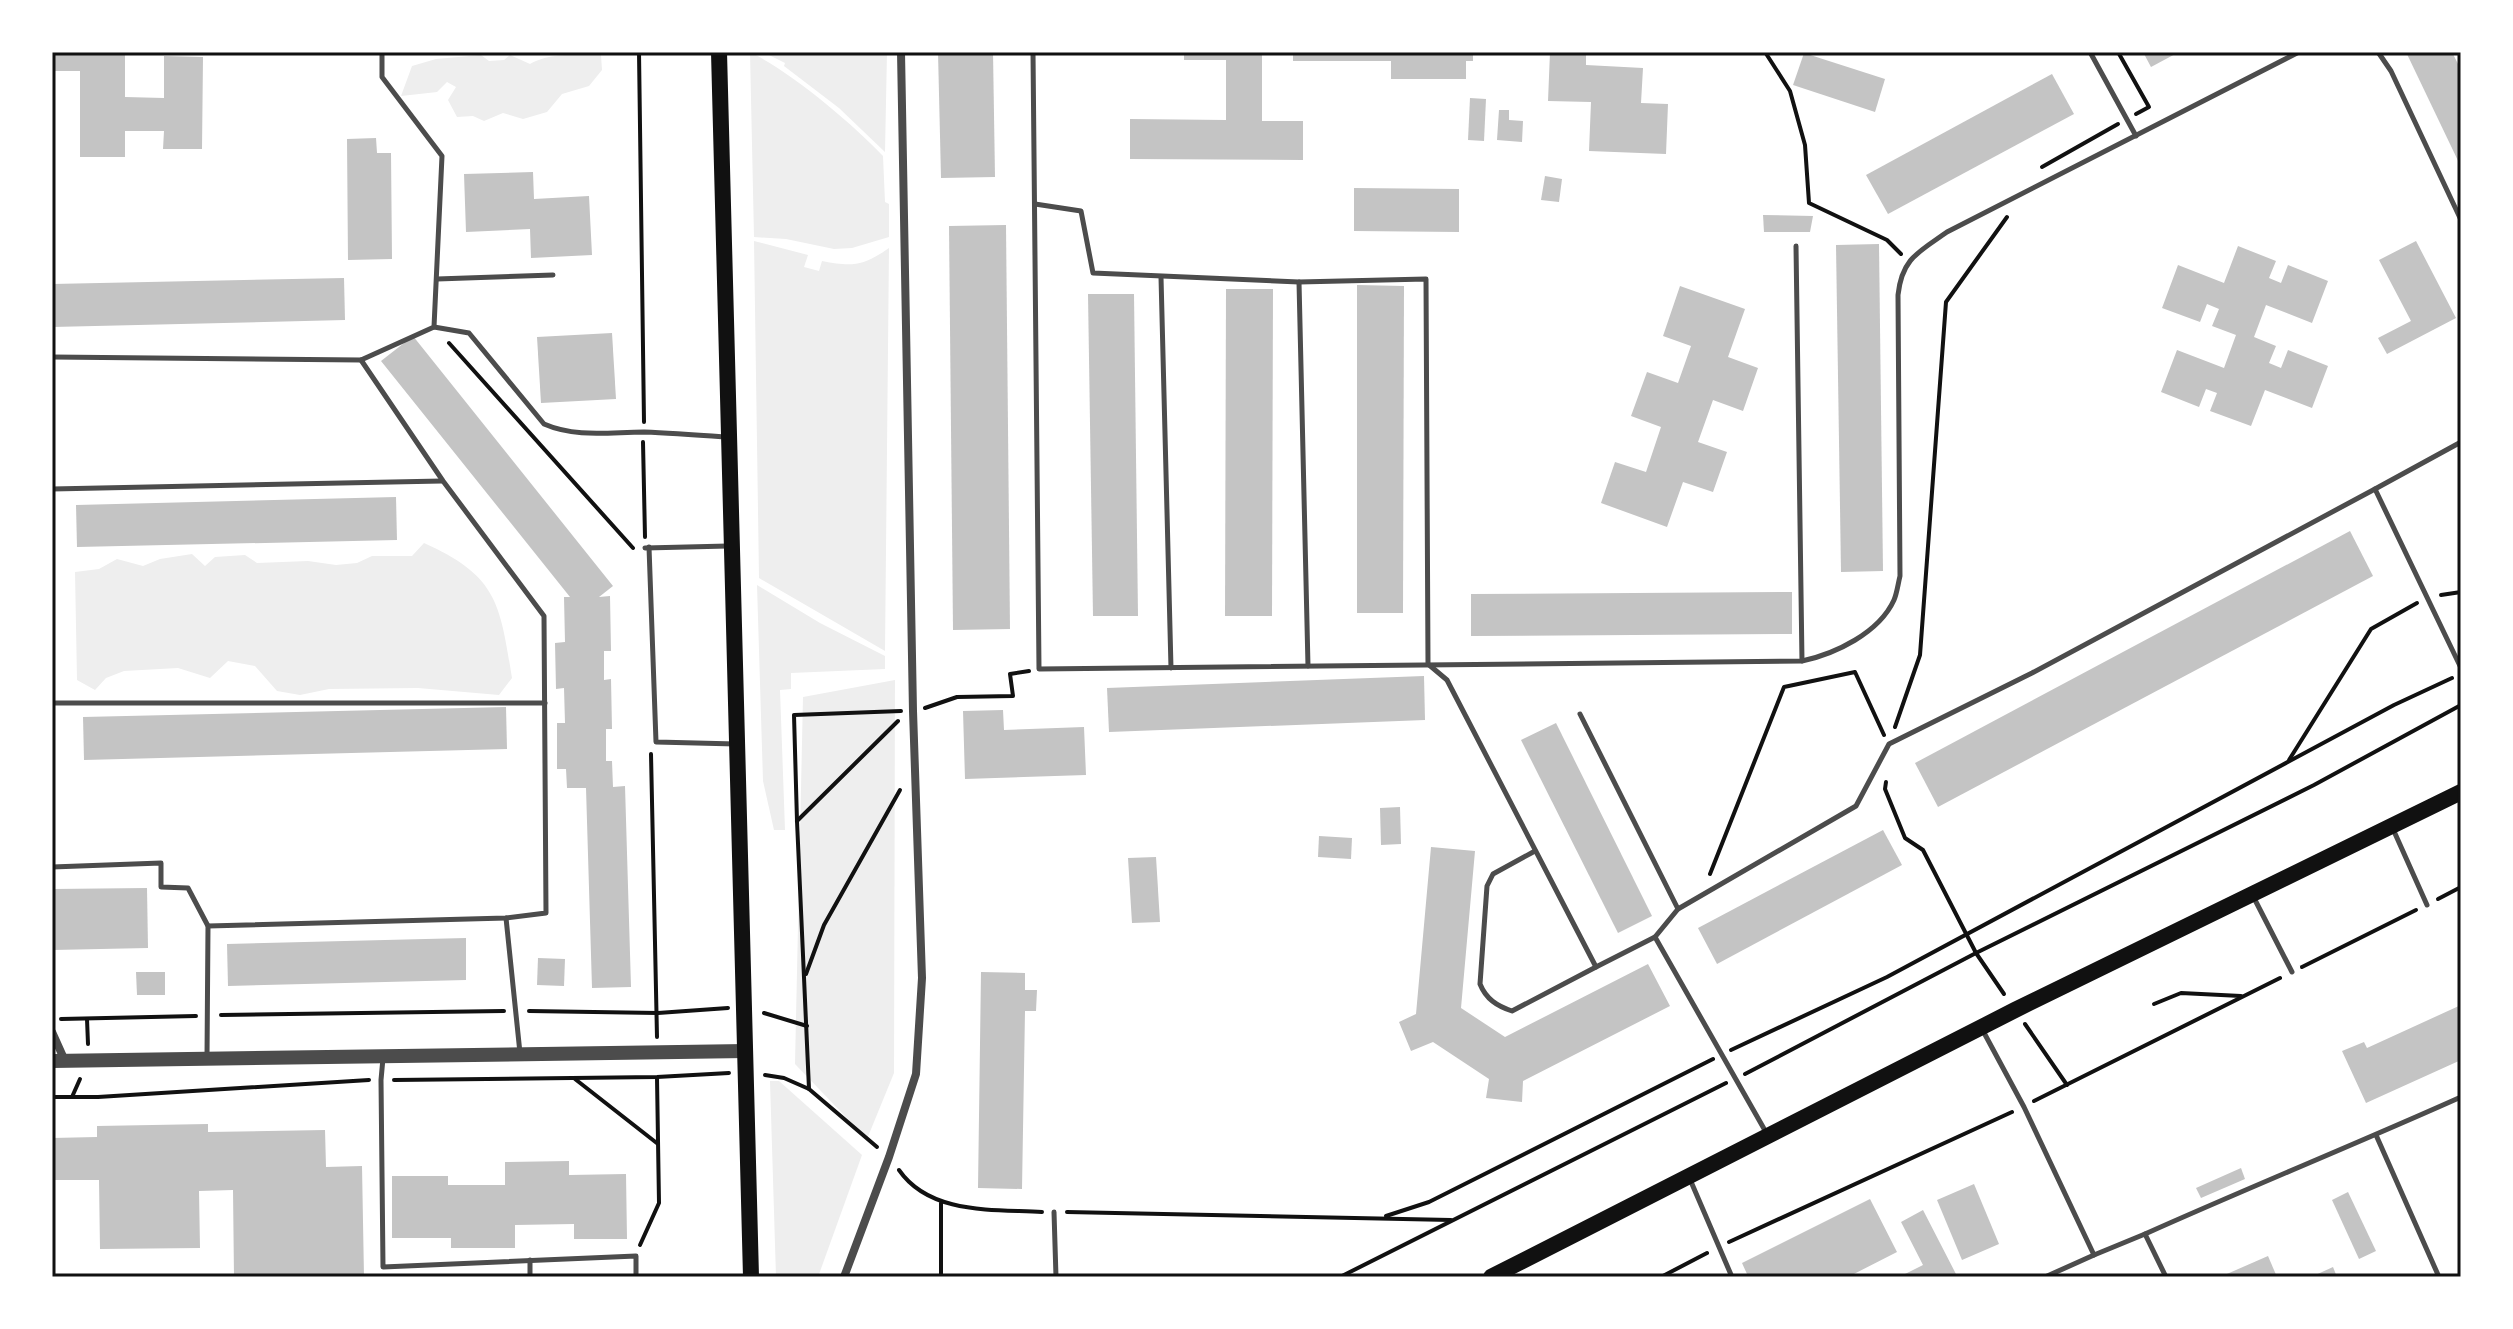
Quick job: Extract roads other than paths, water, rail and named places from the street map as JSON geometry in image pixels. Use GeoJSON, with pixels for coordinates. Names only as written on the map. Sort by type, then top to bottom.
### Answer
{"type":"FeatureCollection","features":[{"type":"Feature","properties":{"kind":"main road"},"geometry":{"type":"LineString","coordinates":[[719,52],[751,1277]]}},
{"type":"Feature","properties":{"kind":"main road"},"geometry":{"type":"LineString","coordinates":[[1491,1277],[1981,1027],[2461,792]]}},
{"type":"Feature","properties":{"kind":"street"},"geometry":{"type":"LineString","coordinates":[[844,1277],[916,1074],[922,978],[914,759],[901,52]]}},
{"type":"Feature","properties":{"kind":"street"},"geometry":{"type":"LineString","coordinates":[[52,1032],[58,1061],[746,1051]]}},
{"type":"Feature","properties":{"kind":"lane"},"geometry":{"type":"LineString","coordinates":[[382,52],[382,77],[442,156],[434,327]]}},
{"type":"Feature","properties":{"kind":"lane"},"geometry":{"type":"LineString","coordinates":[[1033,52],[1039,669],[1802,661],[1823,657],[1848,646],[1884,616],[1894,599],[1900,576],[1898,295],[1900,277],[1907,260],[1947,232],[2299,52]]}},
{"type":"Feature","properties":{"kind":"lane"},"geometry":{"type":"LineString","coordinates":[[2090,52],[2136,136]]}},
{"type":"Feature","properties":{"kind":"lane"},"geometry":{"type":"LineString","coordinates":[[2378,52],[2391,71],[2461,220]]}},
{"type":"Feature","properties":{"kind":"lane"},"geometry":{"type":"LineString","coordinates":[[1035,204],[1081,211],[1093,273],[1299,282],[1426,279],[1428,664],[1447,680],[1596,967]]}},
{"type":"Feature","properties":{"kind":"lane"},"geometry":{"type":"LineString","coordinates":[[1796,246],[1802,661]]}},
{"type":"Feature","properties":{"kind":"lane"},"geometry":{"type":"LineString","coordinates":[[437,279],[553,275]]}},
{"type":"Feature","properties":{"kind":"lane"},"geometry":{"type":"LineString","coordinates":[[1161,277],[1171,668]]}},
{"type":"Feature","properties":{"kind":"lane"},"geometry":{"type":"LineString","coordinates":[[1299,282],[1308,666]]}},
{"type":"Feature","properties":{"kind":"lane"},"geometry":{"type":"LineString","coordinates":[[52,357],[361,360],[434,327],[469,333],[544,424],[558,430],[730,438]]}},
{"type":"Feature","properties":{"kind":"lane"},"geometry":{"type":"LineString","coordinates":[[208,926],[506,918],[546,913],[544,616],[443,481],[361,360]]}},
{"type":"Feature","properties":{"kind":"lane"},"geometry":{"type":"LineString","coordinates":[[1535,851],[1493,874],[1487,886],[1480,984],[1484,995],[1500,1007],[1512,1011],[1655,937],[1678,909],[1856,806],[1889,744],[2032,673],[2461,442]]}},
{"type":"Feature","properties":{"kind":"lane"},"geometry":{"type":"LineString","coordinates":[[52,489],[443,481]]}},
{"type":"Feature","properties":{"kind":"lane"},"geometry":{"type":"LineString","coordinates":[[2375,489],[2461,671]]}},
{"type":"Feature","properties":{"kind":"lane"},"geometry":{"type":"LineString","coordinates":[[732,546],[647,547],[656,742],[737,745]]}},
{"type":"Feature","properties":{"kind":"lane"},"geometry":{"type":"LineString","coordinates":[[52,703],[545,703]]}},
{"type":"Feature","properties":{"kind":"lane"},"geometry":{"type":"LineString","coordinates":[[1580,714],[1678,909]]}},
{"type":"Feature","properties":{"kind":"lane"},"geometry":{"type":"LineString","coordinates":[[2391,825],[2427,905]]}},
{"type":"Feature","properties":{"kind":"lane"},"geometry":{"type":"LineString","coordinates":[[52,867],[161,863],[161,887],[188,888],[208,926],[207,1059]]}},
{"type":"Feature","properties":{"kind":"lane"},"geometry":{"type":"LineString","coordinates":[[2253,895],[2292,972]]}},
{"type":"Feature","properties":{"kind":"lane"},"geometry":{"type":"LineString","coordinates":[[506,918],[520,1055]]}},
{"type":"Feature","properties":{"kind":"lane"},"geometry":{"type":"LineString","coordinates":[[1655,937],[1769,1136]]}},
{"type":"Feature","properties":{"kind":"lane"},"geometry":{"type":"LineString","coordinates":[[1981,1027],[2024,1107],[2094,1255]]}},
{"type":"Feature","properties":{"kind":"lane"},"geometry":{"type":"LineString","coordinates":[[384,1056],[381,1080],[383,1267],[636,1256],[636,1277]]}},
{"type":"Feature","properties":{"kind":"lane"},"geometry":{"type":"LineString","coordinates":[[2045,1277],[2461,1097]]}},
{"type":"Feature","properties":{"kind":"lane"},"geometry":{"type":"LineString","coordinates":[[2376,1135],[2439,1277]]}},
{"type":"Feature","properties":{"kind":"lane"},"geometry":{"type":"LineString","coordinates":[[1689,1176],[1732,1277]]}},
{"type":"Feature","properties":{"kind":"lane"},"geometry":{"type":"LineString","coordinates":[[1054,1212],[1056,1277]]}},
{"type":"Feature","properties":{"kind":"lane"},"geometry":{"type":"LineString","coordinates":[[2145,1234],[2166,1277]]}},
{"type":"Feature","properties":{"kind":"lane"},"geometry":{"type":"LineString","coordinates":[[530,1260],[530,1277]]}}]}
